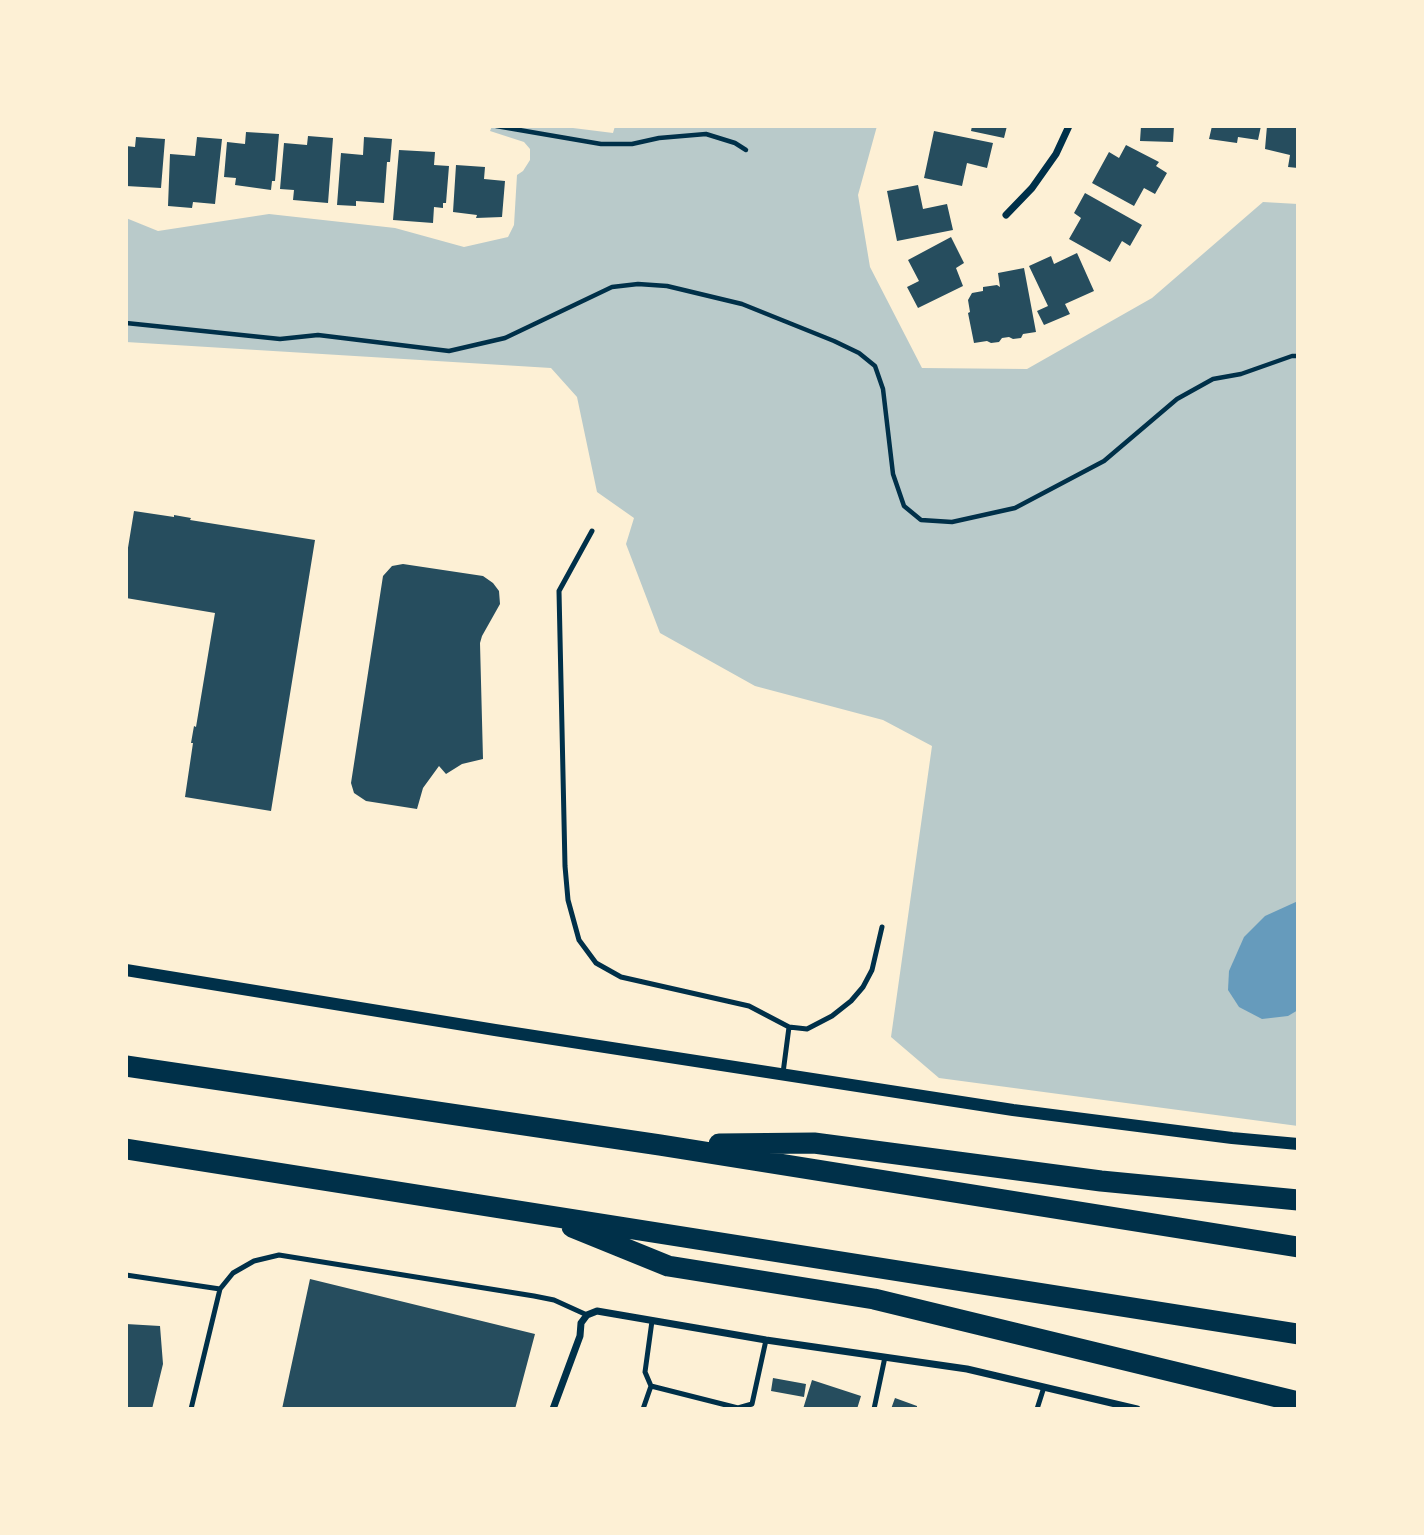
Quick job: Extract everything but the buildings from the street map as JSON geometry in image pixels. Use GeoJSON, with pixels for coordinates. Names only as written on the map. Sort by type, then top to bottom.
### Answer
{"type":"FeatureCollection","features":[{"type":"Feature","properties":{"kind":"highway"},"geometry":{"type":"LineString","coordinates":[[126,1066],[660,1145],[1298,1247]]}},
{"type":"Feature","properties":{"kind":"highway"},"geometry":{"type":"LineString","coordinates":[[660,1145],[814,1143],[1101,1181],[1298,1200]]}},
{"type":"Feature","properties":{"kind":"highway"},"geometry":{"type":"LineString","coordinates":[[126,1149],[1298,1334]]}},
{"type":"Feature","properties":{"kind":"highway"},"geometry":{"type":"LineString","coordinates":[[538,1213],[668,1266],[874,1299],[1298,1402]]}},
{"type":"Feature","properties":{"kind":"street"},"geometry":{"type":"LineString","coordinates":[[1006,215],[1032,188],[1056,154],[1069,126]]}},
{"type":"Feature","properties":{"kind":"street"},"geometry":{"type":"LineString","coordinates":[[126,970],[1013,1110],[1298,1144]]}},
{"type":"Feature","properties":{"kind":"street"},"geometry":{"type":"LineString","coordinates":[[553,1409],[580,1336],[581,1323],[587,1315],[597,1311],[766,1340],[967,1369],[1137,1409]]}},
{"type":"Feature","properties":{"kind":"lane"},"geometry":{"type":"LineString","coordinates":[[592,531],[559,591],[565,866],[568,900],[579,940],[596,963],[621,977],[749,1006],[789,1027],[807,1029],[832,1016],[863,987],[872,970],[882,927]]}},
{"type":"Feature","properties":{"kind":"lane"},"geometry":{"type":"LineString","coordinates":[[783,1074],[789,1027]]}},
{"type":"Feature","properties":{"kind":"lane"},"geometry":{"type":"LineString","coordinates":[[191,1409],[220,1289],[233,1273],[254,1261],[279,1255],[534,1296],[554,1300],[587,1315]]}},
{"type":"Feature","properties":{"kind":"lane"},"geometry":{"type":"LineString","coordinates":[[126,1275],[220,1289]]}},
{"type":"Feature","properties":{"kind":"lane"},"geometry":{"type":"LineString","coordinates":[[643,1409],[651,1386],[645,1372],[652,1321]]}},
{"type":"Feature","properties":{"kind":"lane"},"geometry":{"type":"LineString","coordinates":[[651,1386],[738,1408],[751,1407],[766,1340]]}},
{"type":"Feature","properties":{"kind":"lane"},"geometry":{"type":"LineString","coordinates":[[874,1409],[885,1357]]}},
{"type":"Feature","properties":{"kind":"lane"},"geometry":{"type":"LineString","coordinates":[[1037,1409],[1044,1387]]}},
{"type":"Feature","properties":{"kind":"lane"},"geometry":{"type":"LineString","coordinates":[[1100,1409],[1103,1400]]}},
{"type":"Feature","properties":{"kind":"path"},"geometry":{"type":"LineString","coordinates":[[496,126],[601,144],[632,144],[660,138],[706,134],[735,143],[746,150]]}},
{"type":"Feature","properties":{"kind":"path"},"geometry":{"type":"LineString","coordinates":[[126,323],[280,339],[318,335],[449,351],[505,338],[612,287],[638,284],[667,286],[741,304],[834,341],[867,359],[875,366],[883,389],[893,474],[904,506],[921,520],[952,522],[1015,509],[1104,461],[1177,399],[1213,379],[1241,374],[1298,356]]}},
{"type":"Feature","properties":{"kind":"shaded area"},"geometry":{"type":"Polygon","coordinates":[[[492,126],[557,126],[613,133],[615,126],[877,126],[858,195],[870,267],[922,368],[1027,369],[1152,298],[1263,202],[1298,204],[1298,1126],[939,1078],[891,1037],[932,746],[883,720],[755,686],[660,633],[626,544],[634,518],[597,492],[577,397],[551,368],[126,342],[126,218],[158,231],[269,214],[395,228],[464,247],[508,237],[514,225],[517,175],[530,160],[530,149],[524,142],[490,131],[492,126]]]}},
{"type":"Feature","properties":{"kind":"water"},"geometry":{"type":"Polygon","coordinates":[[[1298,901],[1298,1010],[1288,1016],[1262,1019],[1239,1007],[1228,990],[1229,971],[1244,937],[1265,916],[1298,901]]]}}]}
